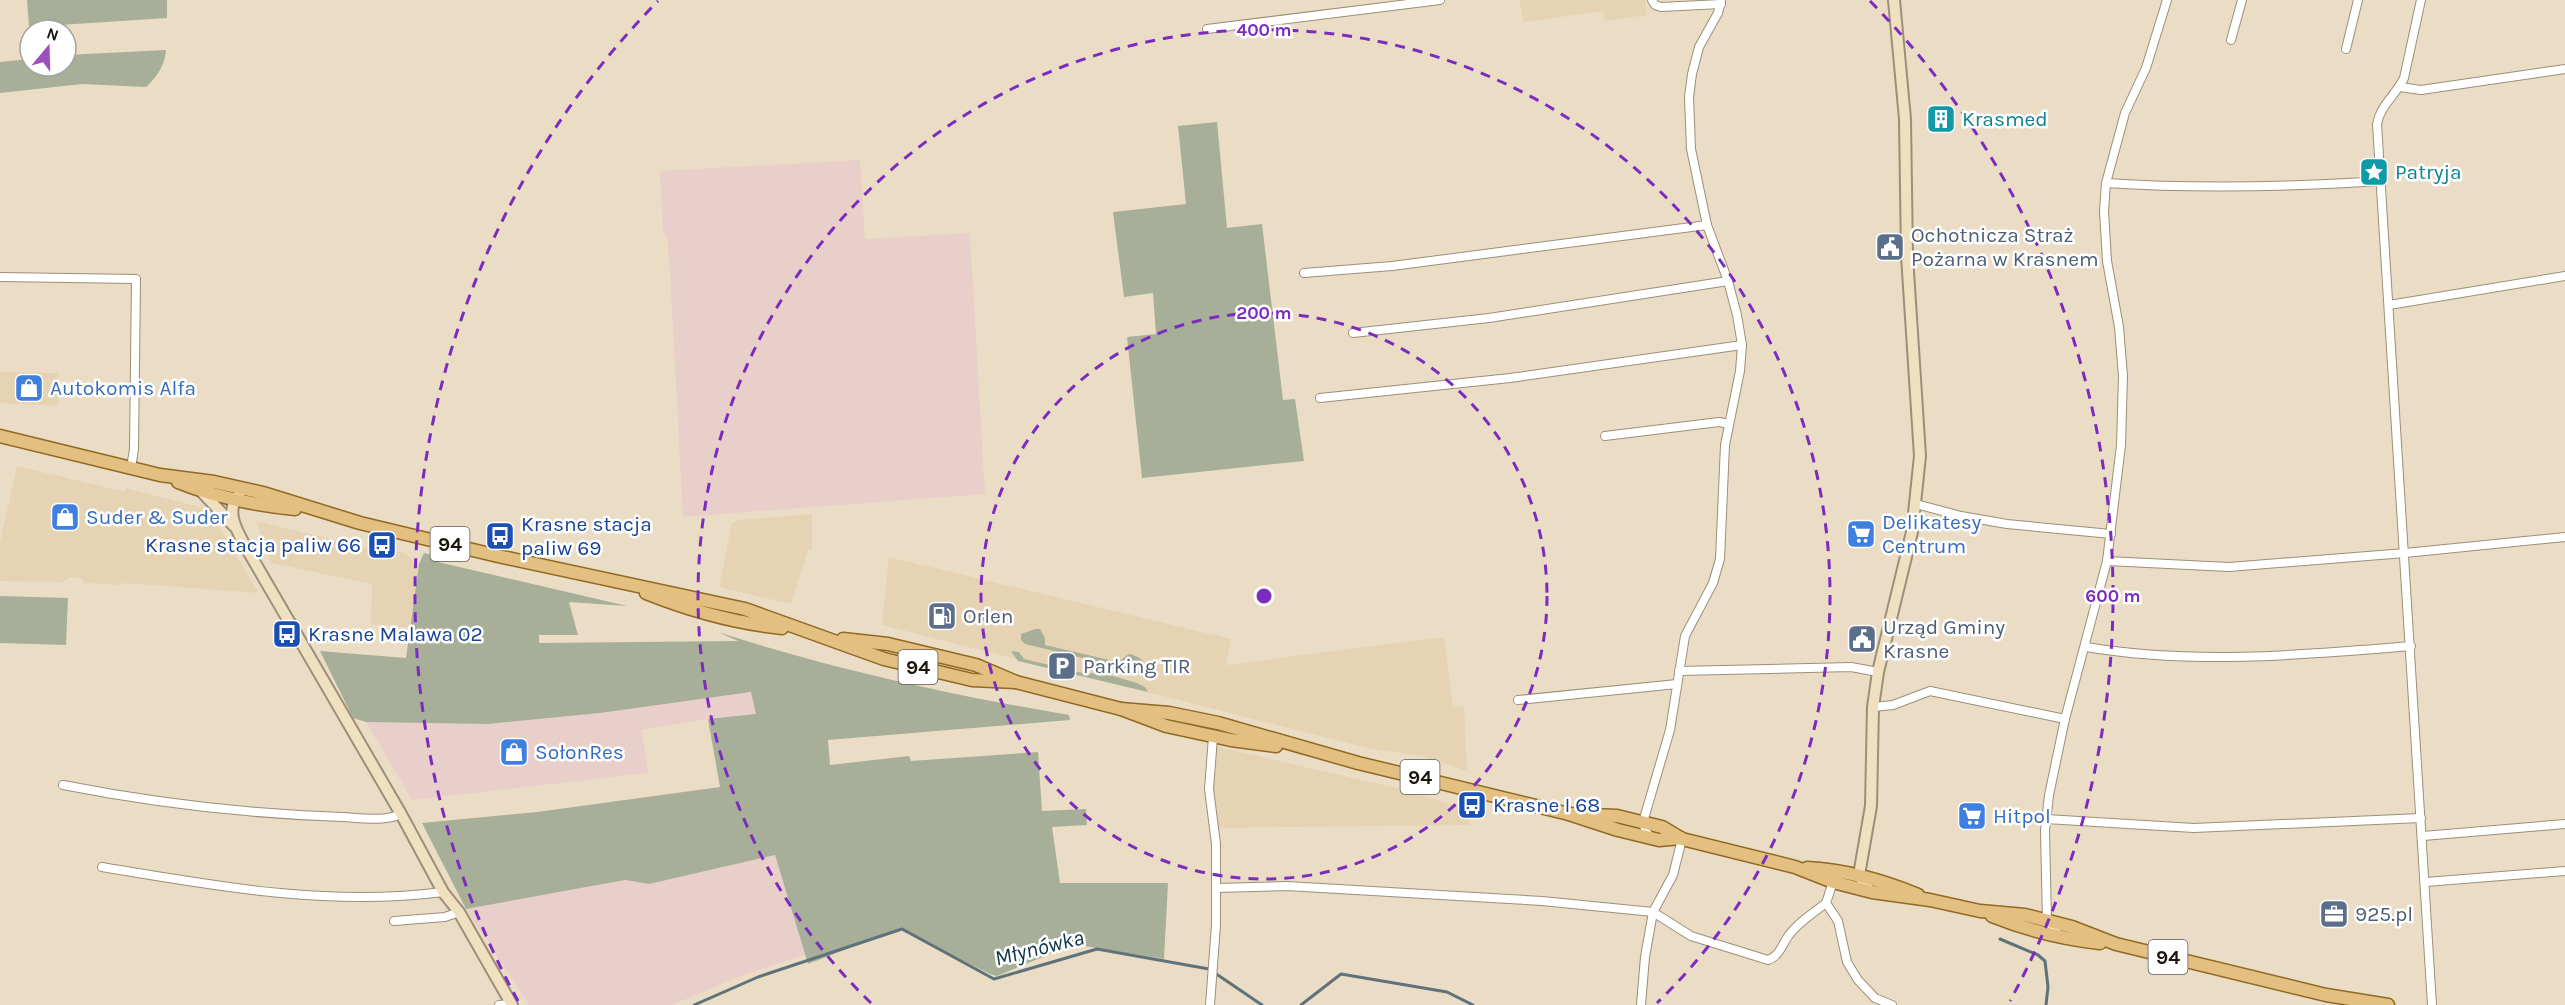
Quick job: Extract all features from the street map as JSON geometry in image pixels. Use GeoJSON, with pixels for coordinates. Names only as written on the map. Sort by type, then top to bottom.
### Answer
{"type":"FeatureCollection","features":[{"type":"Feature","properties":{"kind":"main road","name":"94"},"geometry":{"type":"LineString","coordinates":[[0,436],[160,475],[214,482],[253,491],[320,512],[623,585],[682,608],[742,624],[798,630],[910,649],[976,665],[1016,682],[1122,709],[1166,726],[1213,737],[1313,751]]}},
{"type":"Feature","properties":{"kind":"main road","name":"94"},"geometry":{"type":"LineString","coordinates":[[160,475],[201,491],[260,506],[320,512]]}},
{"type":"Feature","properties":{"kind":"main road","name":"94"},"geometry":{"type":"LineString","coordinates":[[1122,709],[1170,713],[1208,721],[1313,751],[1569,814],[1653,839],[1682,838]]}},
{"type":"Feature","properties":{"kind":"main road","name":"94"},"geometry":{"type":"LineString","coordinates":[[1569,814],[1617,816],[1643,822],[1662,827],[1682,838],[1795,867],[1837,883],[1872,892],[1930,900],[1980,911],[2025,915],[2072,927],[2116,944]]}},
{"type":"Feature","properties":{"kind":"main road","name":"94"},"geometry":{"type":"LineString","coordinates":[[1795,867],[1836,870],[1859,875],[1891,883],[1930,900]]}},
{"type":"Feature","properties":{"kind":"main road","name":"94"},"geometry":{"type":"LineString","coordinates":[[1980,911],[2021,928],[2062,938],[2116,944],[2326,995],[2388,1005]]}},
{"type":"Feature","properties":{"kind":"main road","name":"94"},"geometry":{"type":"LineString","coordinates":[[2326,995],[2356,1005]]}},
{"type":"Feature","properties":{"kind":"street"},"geometry":{"type":"LineString","coordinates":[[1207,29],[1440,0]]}},
{"type":"Feature","properties":{"kind":"street"},"geometry":{"type":"LineString","coordinates":[[1652,0],[1655,5],[1661,7],[1721,2]]}},
{"type":"Feature","properties":{"kind":"street"},"geometry":{"type":"LineString","coordinates":[[1872,892],[1864,886],[1859,875],[1871,806],[1872,707],[1878,672],[1907,557],[1916,504],[1920,456],[1907,256],[1905,119],[1894,0]]}},
{"type":"Feature","properties":{"kind":"street"},"geometry":{"type":"LineString","coordinates":[[2062,938],[2047,921],[2046,819],[2065,718],[2086,647],[2107,561],[2121,445],[2123,376],[2119,327],[2106,261],[2104,211],[2106,183],[2126,113],[2146,68],[2167,0]]}},
{"type":"Feature","properties":{"kind":"street"},"geometry":{"type":"LineString","coordinates":[[2232,40],[2242,0]]}},
{"type":"Feature","properties":{"kind":"street"},"geometry":{"type":"LineString","coordinates":[[2346,49],[2358,0]]}},
{"type":"Feature","properties":{"kind":"street"},"geometry":{"type":"LineString","coordinates":[[2421,0],[2400,87],[2385,103],[2377,123],[2432,1005]]}},
{"type":"Feature","properties":{"kind":"street"},"geometry":{"type":"LineString","coordinates":[[1653,839],[1646,832],[1643,822],[1667,741],[1685,636],[1713,583],[1720,559],[1725,457],[1740,371],[1742,345],[1728,281],[1707,225],[1691,149],[1689,97],[1699,47],[1721,2]]}},
{"type":"Feature","properties":{"kind":"street"},"geometry":{"type":"LineString","coordinates":[[2400,87],[2421,90],[2565,69]]}},
{"type":"Feature","properties":{"kind":"street"},"geometry":{"type":"LineString","coordinates":[[2106,183],[2163,187],[2296,186],[2380,181]]}},
{"type":"Feature","properties":{"kind":"street"},"geometry":{"type":"LineString","coordinates":[[1304,273],[1404,264],[1707,225]]}},
{"type":"Feature","properties":{"kind":"street"},"geometry":{"type":"LineString","coordinates":[[2389,304],[2565,276]]}},
{"type":"Feature","properties":{"kind":"street"},"geometry":{"type":"LineString","coordinates":[[0,277],[136,279],[134,440],[131,468]]}},
{"type":"Feature","properties":{"kind":"street"},"geometry":{"type":"LineString","coordinates":[[1353,333],[1489,318],[1728,281]]}},
{"type":"Feature","properties":{"kind":"street"},"geometry":{"type":"LineString","coordinates":[[1320,398],[1510,378],[1742,345]]}},
{"type":"Feature","properties":{"kind":"street"},"geometry":{"type":"LineString","coordinates":[[1605,436],[1719,422],[1729,424]]}},
{"type":"Feature","properties":{"kind":"street"},"geometry":{"type":"LineString","coordinates":[[214,482],[235,500]]}},
{"type":"Feature","properties":{"kind":"street"},"geometry":{"type":"LineString","coordinates":[[201,491],[234,526]]}},
{"type":"Feature","properties":{"kind":"street"},"geometry":{"type":"LineString","coordinates":[[253,491],[244,492],[235,500],[232,520],[234,526],[401,814],[443,892],[459,912],[512,1004],[499,1005]]}},
{"type":"Feature","properties":{"kind":"street"},"geometry":{"type":"LineString","coordinates":[[1916,504],[1961,516],[2007,524],[2111,534]]}},
{"type":"Feature","properties":{"kind":"street"},"geometry":{"type":"LineString","coordinates":[[2107,561],[2229,567],[2565,537]]}},
{"type":"Feature","properties":{"kind":"street"},"geometry":{"type":"LineString","coordinates":[[2086,647],[2168,656],[2222,658],[2411,646]]}},
{"type":"Feature","properties":{"kind":"street"},"geometry":{"type":"LineString","coordinates":[[1679,670],[1851,667],[1878,672]]}},
{"type":"Feature","properties":{"kind":"street"},"geometry":{"type":"LineString","coordinates":[[1518,700],[1677,684]]}},
{"type":"Feature","properties":{"kind":"street"},"geometry":{"type":"LineString","coordinates":[[1872,707],[1893,705],[1930,691],[2065,718]]}},
{"type":"Feature","properties":{"kind":"street"},"geometry":{"type":"LineString","coordinates":[[1210,1005],[1215,960],[1216,888],[1216,844],[1209,789],[1213,737]]}},
{"type":"Feature","properties":{"kind":"street"},"geometry":{"type":"LineString","coordinates":[[63,785],[142,800],[299,816],[385,818],[401,814]]}},
{"type":"Feature","properties":{"kind":"street"},"geometry":{"type":"LineString","coordinates":[[2046,819],[2194,828],[2421,818]]}},
{"type":"Feature","properties":{"kind":"street"},"geometry":{"type":"LineString","coordinates":[[1618,830],[1643,822]]}},
{"type":"Feature","properties":{"kind":"street"},"geometry":{"type":"LineString","coordinates":[[2423,836],[2565,824]]}},
{"type":"Feature","properties":{"kind":"street"},"geometry":{"type":"LineString","coordinates":[[1641,1005],[1645,957],[1653,912],[1673,875],[1682,838]]}},
{"type":"Feature","properties":{"kind":"street"},"geometry":{"type":"LineString","coordinates":[[102,867],[220,886],[342,898],[416,896],[443,892]]}},
{"type":"Feature","properties":{"kind":"street"},"geometry":{"type":"LineString","coordinates":[[2426,882],[2565,871]]}},
{"type":"Feature","properties":{"kind":"street"},"geometry":{"type":"LineString","coordinates":[[1216,888],[1298,886],[1542,901],[1653,912],[1691,936],[1768,960],[1774,958],[1802,921],[1826,903],[1837,883],[1859,875]]}},
{"type":"Feature","properties":{"kind":"street"},"geometry":{"type":"LineString","coordinates":[[1826,903],[1838,921],[1847,962],[1858,980],[1875,998],[1892,1005]]}},
{"type":"Feature","properties":{"kind":"street"},"geometry":{"type":"LineString","coordinates":[[394,921],[445,917],[459,912]]}},
{"type":"Feature","properties":{"kind":"street"},"geometry":{"type":"LineString","coordinates":[[2021,928],[2033,927],[2047,921]]}},
{"type":"Feature","properties":{"kind":"shaded area"},"geometry":{"type":"Polygon","coordinates":[[[1519,0],[1646,0],[1646,15],[1605,21],[1603,11],[1524,22],[1519,0]]]}},
{"type":"Feature","properties":{"kind":"shaded area"},"geometry":{"type":"Polygon","coordinates":[[[860,160],[865,239],[970,233],[985,494],[683,517],[670,272],[667,235],[663,235],[660,171],[860,160]]]}},
{"type":"Feature","properties":{"kind":"shaded area","name":"Autokomis Alfa"},"geometry":{"type":"Polygon","coordinates":[[[0,372],[59,373],[58,406],[0,403],[0,372]]]}},
{"type":"Feature","properties":{"kind":"shaded area"},"geometry":{"type":"Polygon","coordinates":[[[17,466],[125,492],[126,488],[208,509],[259,593],[124,583],[123,585],[83,583],[83,579],[69,577],[63,582],[0,581],[0,542],[17,466]]]}},
{"type":"Feature","properties":{"kind":"shaded area"},"geometry":{"type":"Polygon","coordinates":[[[812,514],[812,550],[808,550],[791,604],[719,587],[732,523],[739,520],[812,514]]]}},
{"type":"Feature","properties":{"kind":"shaded area"},"geometry":{"type":"Polygon","coordinates":[[[256,521],[372,549],[373,546],[406,553],[415,564],[419,564],[409,628],[371,624],[372,584],[271,563],[256,521]]]}},
{"type":"Feature","properties":{"kind":"shaded area"},"geometry":{"type":"Polygon","coordinates":[[[889,557],[1231,639],[1226,665],[1444,637],[1453,707],[1464,706],[1467,771],[1421,756],[1372,749],[882,625],[889,557]]]}},
{"type":"Feature","properties":{"kind":"shaded area","name":"SołonRes"},"geometry":{"type":"Polygon","coordinates":[[[751,692],[756,715],[708,719],[642,730],[648,773],[412,800],[366,722],[488,724],[600,713],[751,692]]]}},
{"type":"Feature","properties":{"kind":"shaded area"},"geometry":{"type":"Polygon","coordinates":[[[1210,745],[1405,790],[1468,810],[1469,825],[1217,828],[1210,745]]]}},
{"type":"Feature","properties":{"kind":"shaded area"},"geometry":{"type":"Polygon","coordinates":[[[775,855],[805,955],[743,975],[672,1005],[529,1005],[466,909],[625,880],[649,884],[775,855]]]}},
{"type":"Feature","properties":{"kind":"green space"},"geometry":{"type":"Polygon","coordinates":[[[27,0],[167,0],[167,18],[78,24],[78,18],[28,18],[27,0]]]}},
{"type":"Feature","properties":{"kind":"green space"},"geometry":{"type":"Polygon","coordinates":[[[166,50],[160,70],[146,87],[82,84],[0,93],[0,62],[18,60],[18,78],[78,78],[78,54],[166,50]]]}},
{"type":"Feature","properties":{"kind":"green space"},"geometry":{"type":"Polygon","coordinates":[[[1217,122],[1227,228],[1262,224],[1283,400],[1295,399],[1304,461],[1142,478],[1127,337],[1156,334],[1153,293],[1124,297],[1113,212],[1186,204],[1178,126],[1217,122]]]}},
{"type":"Feature","properties":{"kind":"green space"},"geometry":{"type":"Polygon","coordinates":[[[424,553],[439,556],[438,562],[627,606],[569,602],[578,635],[539,635],[539,643],[738,641],[718,632],[804,658],[892,680],[1069,715],[1070,720],[828,740],[830,765],[909,756],[911,761],[1038,752],[1042,811],[1086,809],[1087,825],[1052,827],[1060,883],[1168,883],[1164,959],[1078,945],[1062,949],[997,976],[901,930],[893,931],[808,964],[775,855],[649,884],[625,880],[466,909],[422,823],[537,812],[720,787],[708,719],[756,714],[751,692],[600,713],[488,724],[366,722],[353,718],[320,651],[406,658],[419,564],[424,553]]]}},
{"type":"Feature","properties":{"kind":"green space"},"geometry":{"type":"Polygon","coordinates":[[[0,596],[68,598],[66,645],[0,643],[0,596]]]}},
{"type":"Feature","properties":{"kind":"green space"},"geometry":{"type":"Polygon","coordinates":[[[1040,629],[1045,638],[1045,645],[1118,662],[1129,654],[1141,659],[1147,670],[1140,674],[1025,644],[1021,640],[1021,634],[1040,629]]]}},
{"type":"Feature","properties":{"kind":"green space"},"geometry":{"type":"Polygon","coordinates":[[[1011,651],[1019,652],[1024,659],[1087,674],[1099,672],[1137,683],[1145,687],[1148,692],[1018,661],[1011,651]]]}},
{"type":"Feature","properties":{"kind":"waterway","name":"Młynówka"},"geometry":{"type":"LineString","coordinates":[[694,1005],[758,977],[902,929],[994,979],[1097,949],[1209,969],[1262,1005]]}},
{"type":"Feature","properties":{"kind":"waterway"},"geometry":{"type":"LineString","coordinates":[[2000,939],[2038,955],[2045,961],[2048,987],[2046,1005]]}},
{"type":"Feature","properties":{"kind":"waterway"},"geometry":{"type":"LineString","coordinates":[[1301,1005],[1341,974],[1447,992],[1473,1005]]}},
{"type":"Feature","properties":{"kind":"place","name":"Krasmed"},"geometry":{"type":"Point","coordinates":[1941,119]}},
{"type":"Feature","properties":{"kind":"place","name":"Patryja"},"geometry":{"type":"Point","coordinates":[2374,172]}},
{"type":"Feature","properties":{"kind":"place","name":"Ochotnicza Straż Pożarna w Krasnem"},"geometry":{"type":"Point","coordinates":[1890,247]}},
{"type":"Feature","properties":{"kind":"place","name":"Autokomis Alfa"},"geometry":{"type":"Point","coordinates":[29,388]}},
{"type":"Feature","properties":{"kind":"place","name":"Suder & Suder"},"geometry":{"type":"Point","coordinates":[65,517]}},
{"type":"Feature","properties":{"kind":"place","name":"Delikatesy Centrum"},"geometry":{"type":"Point","coordinates":[1861,534]}},
{"type":"Feature","properties":{"kind":"place","name":"Krasne stacja paliw 69"},"geometry":{"type":"Point","coordinates":[500,536]}},
{"type":"Feature","properties":{"kind":"place","name":"Krasne stacja paliw 66"},"geometry":{"type":"Point","coordinates":[382,545]}},
{"type":"Feature","properties":{"kind":"place","name":"Orlen"},"geometry":{"type":"Point","coordinates":[942,616]}},
{"type":"Feature","properties":{"kind":"place","name":"Krasne Malawa 02"},"geometry":{"type":"Point","coordinates":[287,634]}},
{"type":"Feature","properties":{"kind":"place","name":"Urząd Gminy Krasne"},"geometry":{"type":"Point","coordinates":[1862,639]}},
{"type":"Feature","properties":{"kind":"place","name":"Parking TIR"},"geometry":{"type":"Point","coordinates":[1062,666]}},
{"type":"Feature","properties":{"kind":"place","name":"SołonRes"},"geometry":{"type":"Point","coordinates":[514,752]}},
{"type":"Feature","properties":{"kind":"place","name":"Krasne I 68"},"geometry":{"type":"Point","coordinates":[1472,805]}},
{"type":"Feature","properties":{"kind":"place","name":"Hitpol"},"geometry":{"type":"Point","coordinates":[1972,816]}},
{"type":"Feature","properties":{"kind":"place","name":"925.pl"},"geometry":{"type":"Point","coordinates":[2334,914]}}]}
